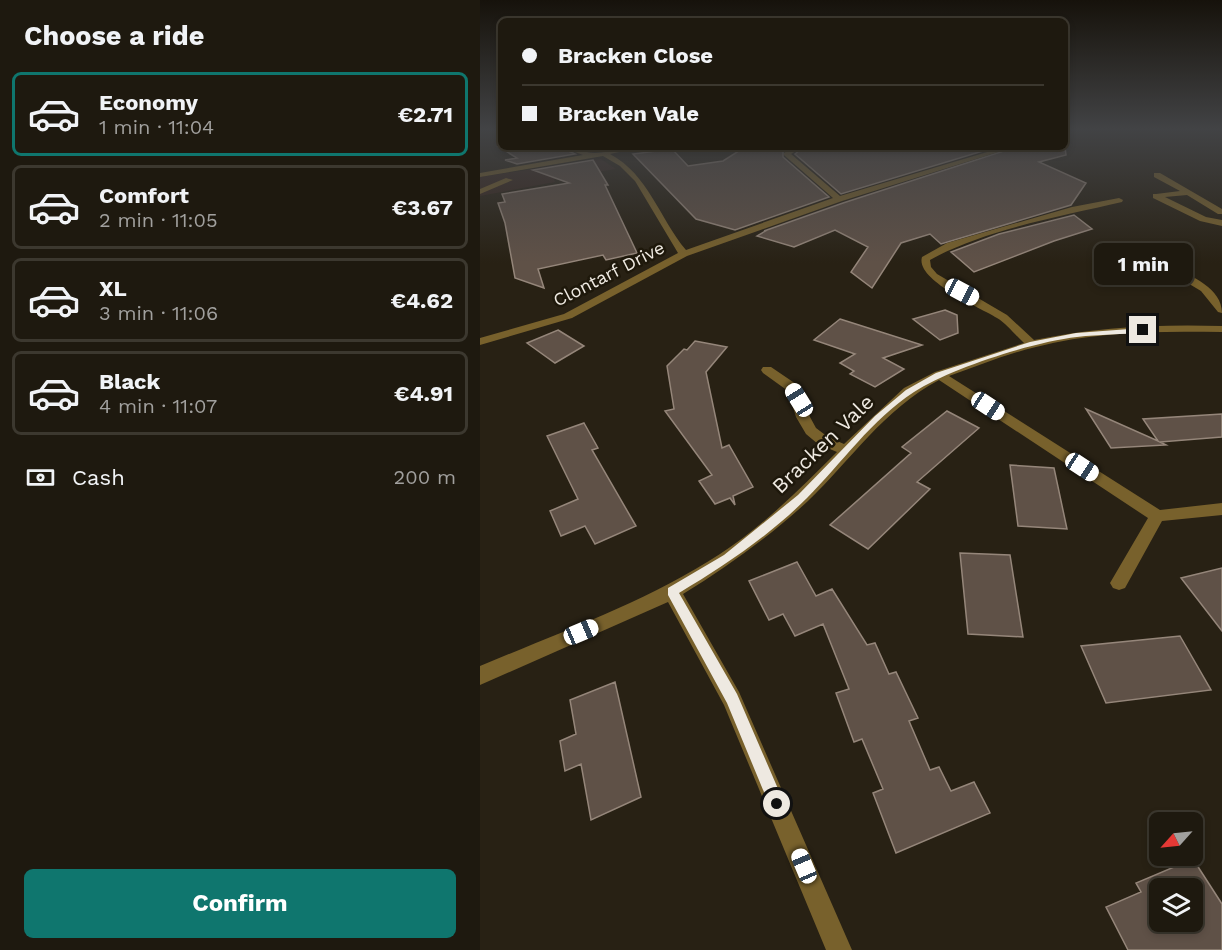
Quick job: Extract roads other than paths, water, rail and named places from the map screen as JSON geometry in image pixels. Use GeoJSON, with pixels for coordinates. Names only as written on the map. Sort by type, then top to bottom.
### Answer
{"type":"FeatureCollection","features":[{"type":"Feature","properties":{"kind":"street","name":"Clontarf Drive"},"geometry":{"type":"LineString","coordinates":[[633,174],[684,254]]}},
{"type":"Feature","properties":{"kind":"street"},"geometry":{"type":"LineString","coordinates":[[810,174],[839,199]]}},
{"type":"Feature","properties":{"kind":"street","name":"Clontarf Drive"},"geometry":{"type":"LineString","coordinates":[[480,342],[568,316],[684,254],[839,199],[921,174]]}},
{"type":"Feature","properties":{"kind":"street"},"geometry":{"type":"LineString","coordinates":[[1156,175],[1221,212]]}},
{"type":"Feature","properties":{"kind":"street"},"geometry":{"type":"LineString","coordinates":[[480,192],[509,180]]}},
{"type":"Feature","properties":{"kind":"street"},"geometry":{"type":"LineString","coordinates":[[1187,193],[1156,196],[1203,219],[1222,223]]}},
{"type":"Feature","properties":{"kind":"street"},"geometry":{"type":"LineString","coordinates":[[1032,344],[1003,317],[933,276],[926,267],[925,259],[950,245],[1075,209],[1119,200]]}},
{"type":"Feature","properties":{"kind":"street"},"geometry":{"type":"LineString","coordinates":[[1168,268],[1205,289],[1222,310]]}},
{"type":"Feature","properties":{"kind":"street","name":"Bracken Vale"},"geometry":{"type":"LineString","coordinates":[[480,676],[672,592],[728,558],[802,497],[878,418],[909,391],[939,375],[1032,344],[1076,335],[1165,328],[1222,329]]}},
{"type":"Feature","properties":{"kind":"street"},"geometry":{"type":"LineString","coordinates":[[767,370],[792,388],[799,400],[809,430],[818,440],[847,450]]}},
{"type":"Feature","properties":{"kind":"street"},"geometry":{"type":"LineString","coordinates":[[939,375],[1157,516],[1222,509]]}},
{"type":"Feature","properties":{"kind":"street"},"geometry":{"type":"LineString","coordinates":[[1119,583],[1157,516]]}},
{"type":"Feature","properties":{"kind":"street"},"geometry":{"type":"LineString","coordinates":[[672,592],[732,699],[839,950]]}}]}
